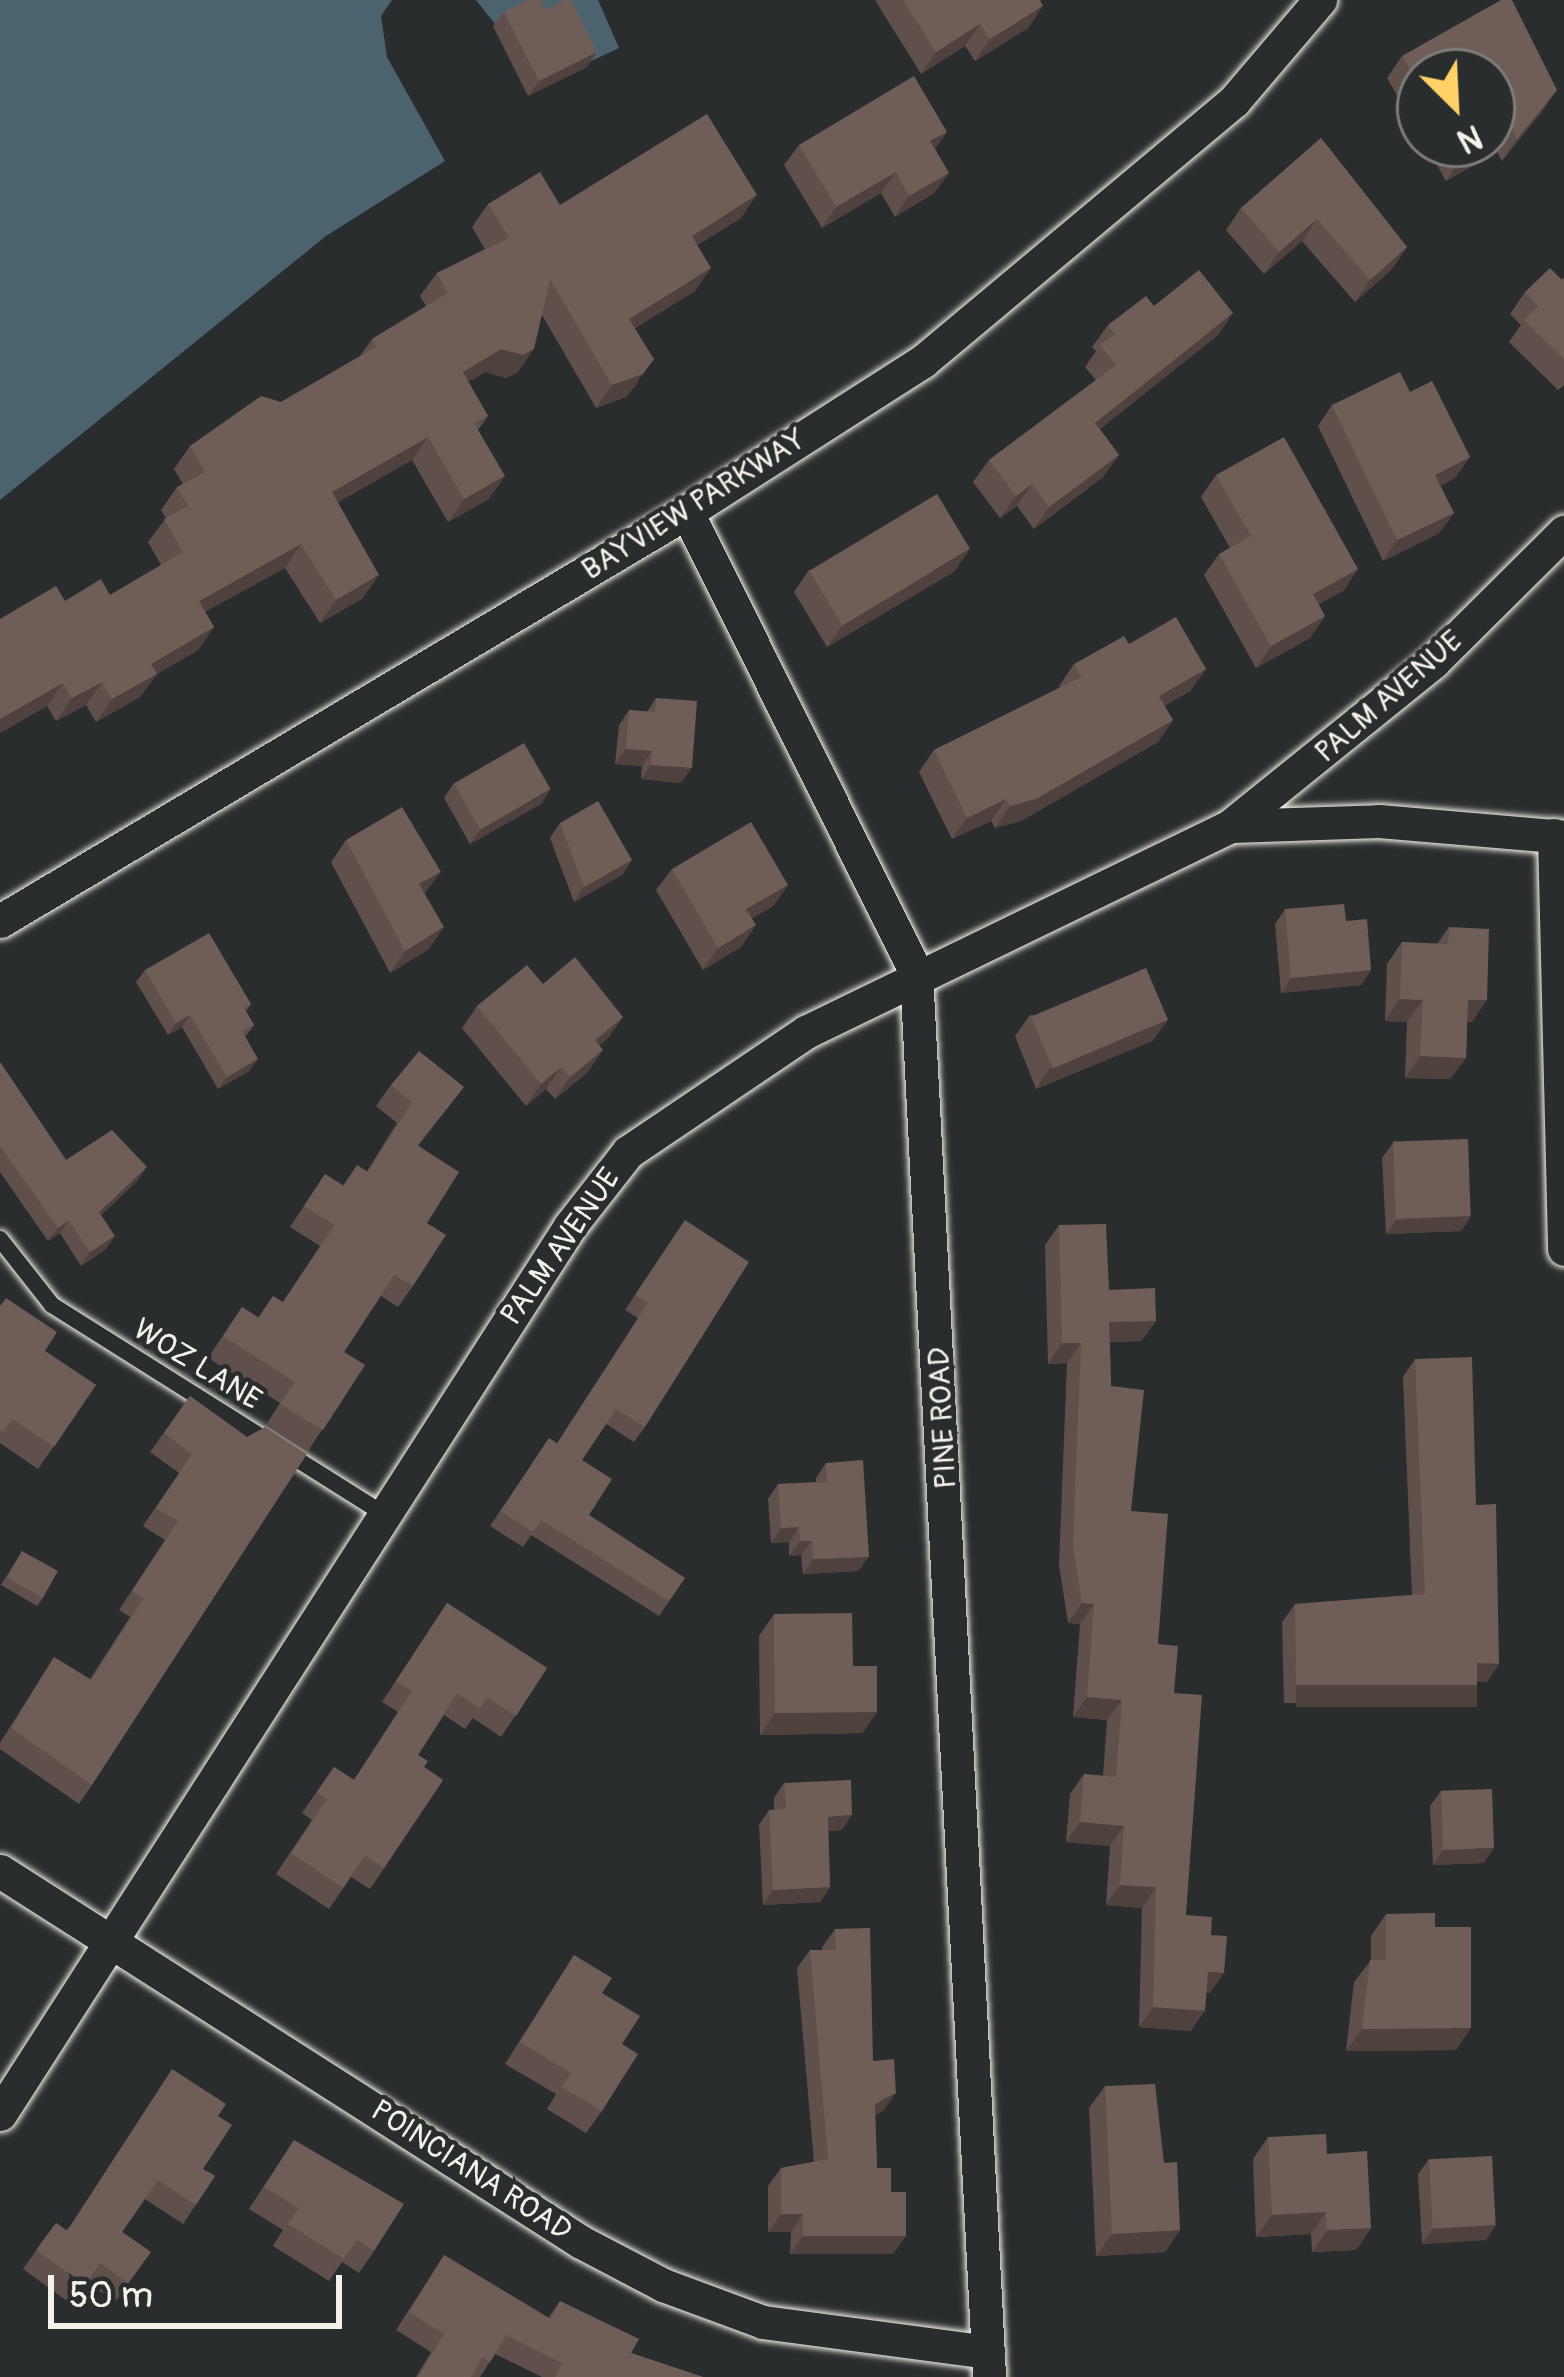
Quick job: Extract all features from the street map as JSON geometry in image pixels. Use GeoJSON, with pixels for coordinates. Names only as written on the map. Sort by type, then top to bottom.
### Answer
{"type":"FeatureCollection","features":[{"type":"Feature","properties":{"kind":"street","name":"BAYVIEW PARKWAY"},"geometry":{"type":"LineString","coordinates":[[0,921],[687,512],[970,327],[1258,79],[1320,0]]}},
{"type":"Feature","properties":{"kind":"street","name":"PINE ROAD"},"geometry":{"type":"LineString","coordinates":[[687,512],[916,973],[989,2364]]}},
{"type":"Feature","properties":{"kind":"street","name":"PALM AVENUE"},"geometry":{"type":"LineString","coordinates":[[0,2114],[570,1226],[628,1152],[752,1063],[916,973],[1230,826],[1433,662],[1564,532]]}},
{"type":"Feature","properties":{"kind":"street"},"geometry":{"type":"LineString","coordinates":[[1230,826],[1378,821],[1559,836],[1564,1249]]}},
{"type":"Feature","properties":{"kind":"street","name":"POINCIANA ROAD"},"geometry":{"type":"LineString","coordinates":[[0,1871],[581,2242],[663,2285],[763,2322],[989,2364]]}},
{"type":"Feature","properties":{"kind":"lane","name":"WOZ LANE"},"geometry":{"type":"LineString","coordinates":[[0,1239],[52,1305],[385,1515]]}},
{"type":"Feature","properties":{"kind":"water"},"geometry":{"type":"Polygon","coordinates":[[[0,0],[392,0],[381,16],[387,57],[445,161],[326,236],[0,500],[0,0]]]}},
{"type":"Feature","properties":{"kind":"water"},"geometry":{"type":"Polygon","coordinates":[[[476,0],[598,0],[619,48],[587,63],[495,24],[476,0]]]}},
{"type":"Feature","properties":{"kind":"building"},"geometry":{"type":"Polygon","coordinates":[[[527,0],[541,0],[545,10],[571,0],[597,52],[539,81],[504,12],[527,0]]]}},
{"type":"Feature","properties":{"kind":"building"},"geometry":{"type":"Polygon","coordinates":[[[903,0],[1040,0],[1043,6],[990,39],[980,24],[936,52],[903,0]]]}},
{"type":"Feature","properties":{"kind":"building"},"geometry":{"type":"Polygon","coordinates":[[[1501,0],[1512,0],[1557,90],[1517,139],[1516,48],[1416,48],[1501,0]]]}},
{"type":"Feature","properties":{"kind":"building"},"geometry":{"type":"Polygon","coordinates":[[[914,76],[947,132],[930,141],[949,173],[909,196],[896,172],[836,207],[799,145],[914,76]]]}},
{"type":"Feature","properties":{"kind":"building"},"geometry":{"type":"Polygon","coordinates":[[[707,114],[757,195],[692,236],[711,268],[629,319],[654,359],[643,374],[612,385],[550,279],[534,349],[523,355],[501,349],[463,372],[488,416],[474,423],[505,476],[464,499],[428,437],[332,492],[379,575],[336,600],[301,544],[199,601],[214,627],[151,664],[157,674],[112,699],[102,682],[72,698],[63,683],[0,719],[0,619],[56,586],[65,601],[101,579],[110,595],[183,552],[164,519],[188,506],[177,487],[205,472],[190,446],[261,396],[281,402],[376,347],[372,339],[448,293],[437,273],[509,238],[488,204],[540,172],[560,205],[707,114]]]}},
{"type":"Feature","properties":{"kind":"building"},"geometry":{"type":"Polygon","coordinates":[[[1321,138],[1407,247],[1370,280],[1317,219],[1279,252],[1241,208],[1321,138]]]}},
{"type":"Feature","properties":{"kind":"building"},"geometry":{"type":"Polygon","coordinates":[[[1550,268],[1564,278],[1564,359],[1524,320],[1538,306],[1525,292],[1550,268]]]}},
{"type":"Feature","properties":{"kind":"building"},"geometry":{"type":"Polygon","coordinates":[[[1199,270],[1233,313],[1095,423],[1119,455],[1049,507],[1032,484],[1016,496],[989,460],[1116,365],[1100,345],[1115,334],[1108,325],[1146,296],[1154,306],[1199,270]]]}},
{"type":"Feature","properties":{"kind":"building"},"geometry":{"type":"Polygon","coordinates":[[[1400,372],[1410,392],[1432,381],[1470,457],[1435,475],[1454,513],[1397,540],[1332,405],[1400,372]]]}},
{"type":"Feature","properties":{"kind":"building"},"geometry":{"type":"Polygon","coordinates":[[[1284,437],[1358,569],[1313,594],[1325,616],[1271,646],[1219,554],[1251,536],[1216,475],[1284,437]]]}},
{"type":"Feature","properties":{"kind":"building"},"geometry":{"type":"Polygon","coordinates":[[[937,494],[970,549],[842,626],[809,571],[937,494]]]}},
{"type":"Feature","properties":{"kind":"building"},"geometry":{"type":"Polygon","coordinates":[[[1176,617],[1206,669],[1159,696],[1173,720],[1036,799],[1010,806],[1006,799],[967,818],[934,750],[1081,677],[1074,664],[1124,636],[1129,644],[1176,617]]]}},
{"type":"Feature","properties":{"kind":"building"},"geometry":{"type":"Polygon","coordinates":[[[656,698],[697,701],[692,768],[651,765],[652,751],[626,749],[629,710],[655,712],[656,698]]]}},
{"type":"Feature","properties":{"kind":"building"},"geometry":{"type":"Polygon","coordinates":[[[524,743],[550,789],[480,829],[454,784],[524,743]]]}},
{"type":"Feature","properties":{"kind":"building"},"geometry":{"type":"Polygon","coordinates":[[[598,801],[632,860],[584,887],[560,823],[598,801]]]}},
{"type":"Feature","properties":{"kind":"building"},"geometry":{"type":"Polygon","coordinates":[[[402,807],[441,872],[419,884],[444,927],[405,951],[346,840],[402,807]]]}},
{"type":"Feature","properties":{"kind":"building"},"geometry":{"type":"Polygon","coordinates":[[[751,822],[788,885],[746,909],[756,925],[718,948],[672,869],[751,822]]]}},
{"type":"Feature","properties":{"kind":"building"},"geometry":{"type":"Polygon","coordinates":[[[1344,904],[1346,921],[1367,919],[1371,970],[1291,978],[1285,909],[1344,904]]]}},
{"type":"Feature","properties":{"kind":"building"},"geometry":{"type":"Polygon","coordinates":[[[1449,927],[1489,929],[1487,1000],[1468,1000],[1466,1058],[1420,1056],[1423,1000],[1400,999],[1402,942],[1448,944],[1449,927]]]}},
{"type":"Feature","properties":{"kind":"building"},"geometry":{"type":"Polygon","coordinates":[[[209,933],[251,1004],[244,1008],[254,1025],[242,1031],[258,1059],[227,1077],[190,1015],[176,1023],[145,970],[209,933]]]}},
{"type":"Feature","properties":{"kind":"building"},"geometry":{"type":"Polygon","coordinates":[[[575,957],[623,1017],[595,1040],[603,1050],[570,1077],[561,1067],[541,1084],[477,1006],[527,965],[543,984],[575,957]]]}},
{"type":"Feature","properties":{"kind":"building"},"geometry":{"type":"Polygon","coordinates":[[[1146,968],[1168,1020],[1053,1068],[1031,1017],[1146,968]]]}},
{"type":"Feature","properties":{"kind":"building"},"geometry":{"type":"Polygon","coordinates":[[[419,1051],[464,1087],[417,1145],[459,1172],[427,1223],[446,1235],[413,1286],[394,1275],[344,1352],[365,1365],[323,1430],[280,1404],[295,1382],[223,1336],[242,1307],[258,1318],[273,1296],[283,1302],[335,1225],[304,1206],[325,1174],[343,1186],[357,1165],[368,1172],[412,1102],[391,1085],[419,1051]]]}},
{"type":"Feature","properties":{"kind":"building"},"geometry":{"type":"Polygon","coordinates":[[[0,1062],[66,1160],[112,1130],[147,1167],[99,1212],[115,1236],[90,1252],[69,1220],[58,1228],[0,1148],[0,1062]]]}},
{"type":"Feature","properties":{"kind":"building"},"geometry":{"type":"Polygon","coordinates":[[[1468,1139],[1471,1216],[1396,1219],[1393,1142],[1468,1139]]]}},
{"type":"Feature","properties":{"kind":"building"},"geometry":{"type":"Polygon","coordinates":[[[685,1220],[749,1262],[645,1427],[616,1409],[582,1460],[612,1479],[589,1515],[685,1578],[669,1601],[541,1520],[533,1532],[501,1511],[549,1438],[557,1444],[648,1303],[635,1295],[685,1220]]]}},
{"type":"Feature","properties":{"kind":"building"},"geometry":{"type":"Polygon","coordinates":[[[1106,1224],[1109,1290],[1155,1288],[1156,1321],[1109,1322],[1111,1386],[1144,1390],[1131,1511],[1168,1514],[1158,1644],[1178,1646],[1174,1693],[1202,1695],[1186,1915],[1212,1917],[1211,1935],[1227,1936],[1224,1973],[1208,1972],[1205,2011],[1153,2007],[1156,1887],[1120,1885],[1124,1826],[1080,1822],[1084,1774],[1116,1777],[1122,1700],[1087,1697],[1094,1604],[1082,1603],[1073,1545],[1081,1343],[1062,1343],[1059,1225],[1106,1224]]]}},
{"type":"Feature","properties":{"kind":"building"},"geometry":{"type":"Polygon","coordinates":[[[6,1298],[57,1332],[45,1351],[96,1385],[54,1447],[12,1419],[3,1432],[0,1429],[0,1306],[6,1298]]]}},
{"type":"Feature","properties":{"kind":"building"},"geometry":{"type":"Polygon","coordinates":[[[1472,1357],[1476,1505],[1496,1504],[1499,1664],[1477,1663],[1477,1685],[1296,1685],[1295,1604],[1425,1594],[1415,1359],[1472,1357]]]}},
{"type":"Feature","properties":{"kind":"building"},"geometry":{"type":"Polygon","coordinates":[[[190,1396],[247,1437],[265,1427],[307,1454],[92,1785],[11,1728],[54,1657],[91,1680],[144,1598],[132,1591],[178,1521],[156,1508],[192,1454],[164,1433],[190,1396]]]}},
{"type":"Feature","properties":{"kind":"building"},"geometry":{"type":"Polygon","coordinates":[[[863,1460],[869,1557],[813,1559],[812,1541],[800,1541],[799,1527],[781,1528],[778,1484],[827,1482],[826,1463],[863,1460]]]}},
{"type":"Feature","properties":{"kind":"building"},"geometry":{"type":"Polygon","coordinates":[[[22,1551],[58,1571],[43,1598],[7,1578],[22,1551]]]}},
{"type":"Feature","properties":{"kind":"building"},"geometry":{"type":"Polygon","coordinates":[[[447,1603],[547,1668],[516,1716],[487,1697],[480,1708],[457,1693],[418,1755],[428,1761],[424,1767],[443,1780],[384,1868],[365,1855],[343,1888],[291,1853],[327,1799],[317,1792],[334,1767],[354,1780],[412,1691],[396,1681],[447,1603]]]}},
{"type":"Feature","properties":{"kind":"building"},"geometry":{"type":"Polygon","coordinates":[[[852,1613],[853,1666],[877,1666],[877,1712],[775,1713],[774,1614],[852,1613]]]}},
{"type":"Feature","properties":{"kind":"building"},"geometry":{"type":"Polygon","coordinates":[[[851,1780],[852,1815],[828,1817],[830,1887],[773,1890],[769,1810],[786,1809],[784,1783],[851,1780]]]}},
{"type":"Feature","properties":{"kind":"building"},"geometry":{"type":"Polygon","coordinates":[[[1492,1789],[1494,1848],[1443,1850],[1441,1791],[1492,1789]]]}},
{"type":"Feature","properties":{"kind":"building"},"geometry":{"type":"Polygon","coordinates":[[[1435,1913],[1435,1927],[1471,1927],[1471,2028],[1362,2029],[1370,1960],[1386,1960],[1386,1914],[1435,1913]]]}},
{"type":"Feature","properties":{"kind":"building"},"geometry":{"type":"Polygon","coordinates":[[[870,1928],[873,2061],[894,2059],[896,2093],[875,2104],[877,2168],[891,2168],[891,2192],[906,2192],[906,2236],[803,2236],[803,2214],[781,2214],[781,2168],[828,2159],[810,1950],[836,1950],[835,1929],[870,1928]]]}},
{"type":"Feature","properties":{"kind":"building"},"geometry":{"type":"Polygon","coordinates":[[[574,1955],[612,1978],[602,1993],[640,2016],[622,2044],[638,2054],[602,2111],[562,2087],[571,2073],[520,2042],[574,1955]]]}},
{"type":"Feature","properties":{"kind":"building"},"geometry":{"type":"Polygon","coordinates":[[[172,2069],[226,2104],[218,2116],[232,2125],[203,2169],[215,2176],[196,2205],[158,2180],[122,2232],[151,2252],[128,2283],[100,2263],[85,2285],[36,2250],[56,2223],[67,2231],[172,2069]]]}},
{"type":"Feature","properties":{"kind":"building"},"geometry":{"type":"Polygon","coordinates":[[[1155,2084],[1164,2163],[1177,2162],[1180,2230],[1112,2234],[1105,2086],[1155,2084]]]}},
{"type":"Feature","properties":{"kind":"building"},"geometry":{"type":"Polygon","coordinates":[[[1326,2134],[1327,2154],[1367,2151],[1371,2228],[1327,2230],[1326,2212],[1272,2215],[1268,2137],[1326,2134]]]}},
{"type":"Feature","properties":{"kind":"building"},"geometry":{"type":"Polygon","coordinates":[[[294,2140],[404,2204],[374,2251],[357,2240],[344,2259],[288,2224],[299,2208],[264,2187],[294,2140]]]}},
{"type":"Feature","properties":{"kind":"building"},"geometry":{"type":"Polygon","coordinates":[[[1492,2156],[1496,2225],[1433,2228],[1429,2159],[1492,2156]]]}},
{"type":"Feature","properties":{"kind":"building"},"geometry":{"type":"Polygon","coordinates":[[[444,2255],[551,2319],[560,2301],[639,2339],[631,2353],[703,2377],[555,2377],[562,2363],[506,2335],[490,2362],[482,2357],[471,2377],[418,2377],[444,2334],[409,2312],[444,2255]]]}}]}
